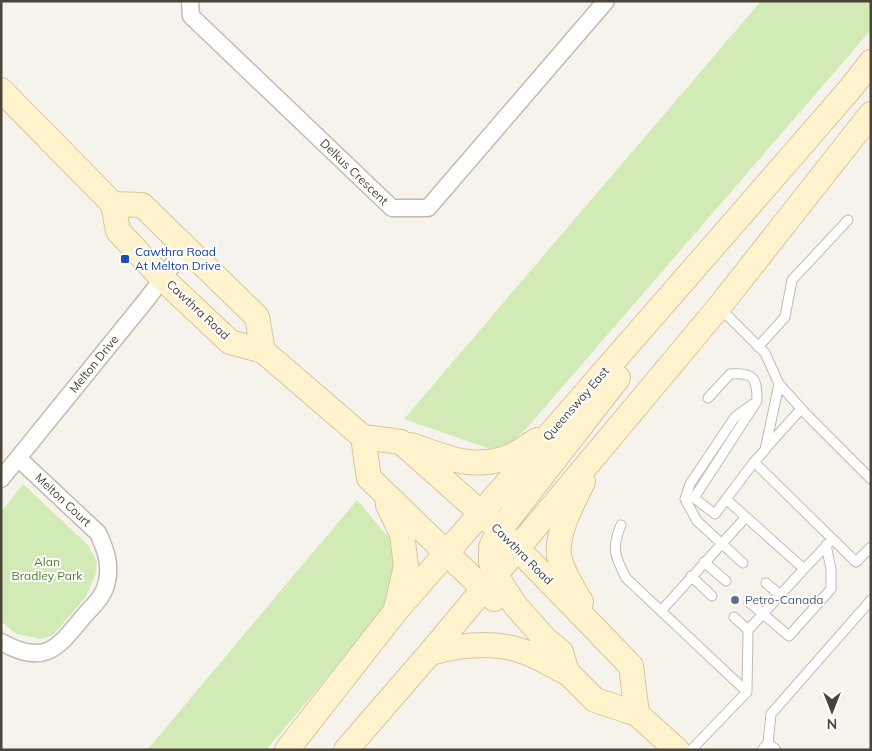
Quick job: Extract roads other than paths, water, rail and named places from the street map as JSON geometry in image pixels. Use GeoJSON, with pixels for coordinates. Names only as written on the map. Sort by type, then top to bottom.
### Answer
{"type":"FeatureCollection","features":[{"type":"Feature","properties":{"kind":"main road","name":"Queensway East"},"geometry":{"type":"LineString","coordinates":[[287,750],[395,612],[850,89],[871,62]]}},
{"type":"Feature","properties":{"kind":"main road"},"geometry":{"type":"LineString","coordinates":[[1,90],[113,204],[142,205],[186,247],[256,317],[263,351]]}},
{"type":"Feature","properties":{"kind":"main road"},"geometry":{"type":"LineString","coordinates":[[346,750],[490,582],[718,307],[871,114]]}},
{"type":"Feature","properties":{"kind":"main road"},"geometry":{"type":"LineString","coordinates":[[490,582],[491,547],[499,531],[785,164]]}},
{"type":"Feature","properties":{"kind":"main road","name":"Cawthra Road"},"geometry":{"type":"LineString","coordinates":[[113,204],[118,231],[162,278],[230,342],[263,351],[363,437]]}},
{"type":"Feature","properties":{"kind":"main road"},"geometry":{"type":"LineString","coordinates":[[550,434],[504,459],[474,463],[460,462],[401,442],[363,437],[369,478],[382,492],[447,553],[490,582],[568,673],[595,700],[637,714],[677,750]]}},
{"type":"Feature","properties":{"kind":"main road","name":"Cawthra Road"},"geometry":{"type":"LineString","coordinates":[[401,442],[517,548],[631,666],[637,714]]}},
{"type":"Feature","properties":{"kind":"main road"},"geometry":{"type":"LineString","coordinates":[[597,630],[566,574],[559,556],[560,540],[568,512],[600,448]]}},
{"type":"Feature","properties":{"kind":"main road"},"geometry":{"type":"LineString","coordinates":[[382,492],[402,534],[404,544],[406,566],[395,612]]}},
{"type":"Feature","properties":{"kind":"main road"},"geometry":{"type":"LineString","coordinates":[[430,653],[448,648],[500,646],[523,651],[568,673]]}},
{"type":"Feature","properties":{"kind":"street","name":"Delkus Crescent"},"geometry":{"type":"LineString","coordinates":[[190,1],[191,16],[392,208],[428,208],[606,1]]}},
{"type":"Feature","properties":{"kind":"street","name":"Melton Drive"},"geometry":{"type":"LineString","coordinates":[[1,479],[186,247]]}},
{"type":"Feature","properties":{"kind":"street","name":"Melton Court"},"geometry":{"type":"LineString","coordinates":[[1,642],[26,653],[39,654],[50,651],[68,636],[103,594],[107,582],[108,566],[105,549],[98,533],[18,458]]}},
{"type":"Feature","properties":{"kind":"lane"},"geometry":{"type":"LineString","coordinates":[[758,346],[785,317],[792,280],[848,220]]}},
{"type":"Feature","properties":{"kind":"lane"},"geometry":{"type":"LineString","coordinates":[[718,307],[765,354],[779,384],[801,409],[871,479]]}},
{"type":"Feature","properties":{"kind":"lane"},"geometry":{"type":"LineString","coordinates":[[708,398],[730,374],[745,373],[751,376],[757,387],[757,401],[694,498],[716,514],[754,462],[801,409]]}},
{"type":"Feature","properties":{"kind":"lane"},"geometry":{"type":"LineString","coordinates":[[765,450],[779,384]]}},
{"type":"Feature","properties":{"kind":"lane"},"geometry":{"type":"LineString","coordinates":[[743,563],[697,521],[685,499],[690,484],[735,417],[757,401]]}},
{"type":"Feature","properties":{"kind":"lane"},"geometry":{"type":"LineString","coordinates":[[754,462],[829,542],[856,562],[871,547]]}},
{"type":"Feature","properties":{"kind":"lane"},"geometry":{"type":"LineString","coordinates":[[726,499],[804,570]]}},
{"type":"Feature","properties":{"kind":"lane"},"geometry":{"type":"LineString","coordinates":[[661,611],[720,543],[746,517]]}},
{"type":"Feature","properties":{"kind":"lane"},"geometry":{"type":"LineString","coordinates":[[621,525],[615,539],[616,557],[626,578],[747,692]]}},
{"type":"Feature","properties":{"kind":"lane"},"geometry":{"type":"LineString","coordinates":[[691,750],[747,692],[748,630],[829,542]]}},
{"type":"Feature","properties":{"kind":"lane"},"geometry":{"type":"LineString","coordinates":[[749,602],[789,636],[831,589],[829,542]]}},
{"type":"Feature","properties":{"kind":"lane"},"geometry":{"type":"LineString","coordinates":[[704,562],[726,581]]}},
{"type":"Feature","properties":{"kind":"lane"},"geometry":{"type":"LineString","coordinates":[[691,576],[712,596]]}},
{"type":"Feature","properties":{"kind":"lane"},"geometry":{"type":"LineString","coordinates":[[766,583],[780,595]]}},
{"type":"Feature","properties":{"kind":"lane"},"geometry":{"type":"LineString","coordinates":[[776,750],[765,746],[771,714],[871,600]]}},
{"type":"Feature","properties":{"kind":"lane"},"geometry":{"type":"LineString","coordinates":[[734,617],[748,630]]}},
{"type":"Feature","properties":{"kind":"place","name":"Cawthra Road At Melton Drive"},"geometry":{"type":"Point","coordinates":[125,259]}},
{"type":"Feature","properties":{"kind":"place","name":"Petro-Canada"},"geometry":{"type":"Point","coordinates":[735,600]}},
{"type":"Feature","properties":{"kind":"park label","name":"Alan Bradley Park"},"geometry":{"type":"Point","coordinates":[47,569]}}]}
